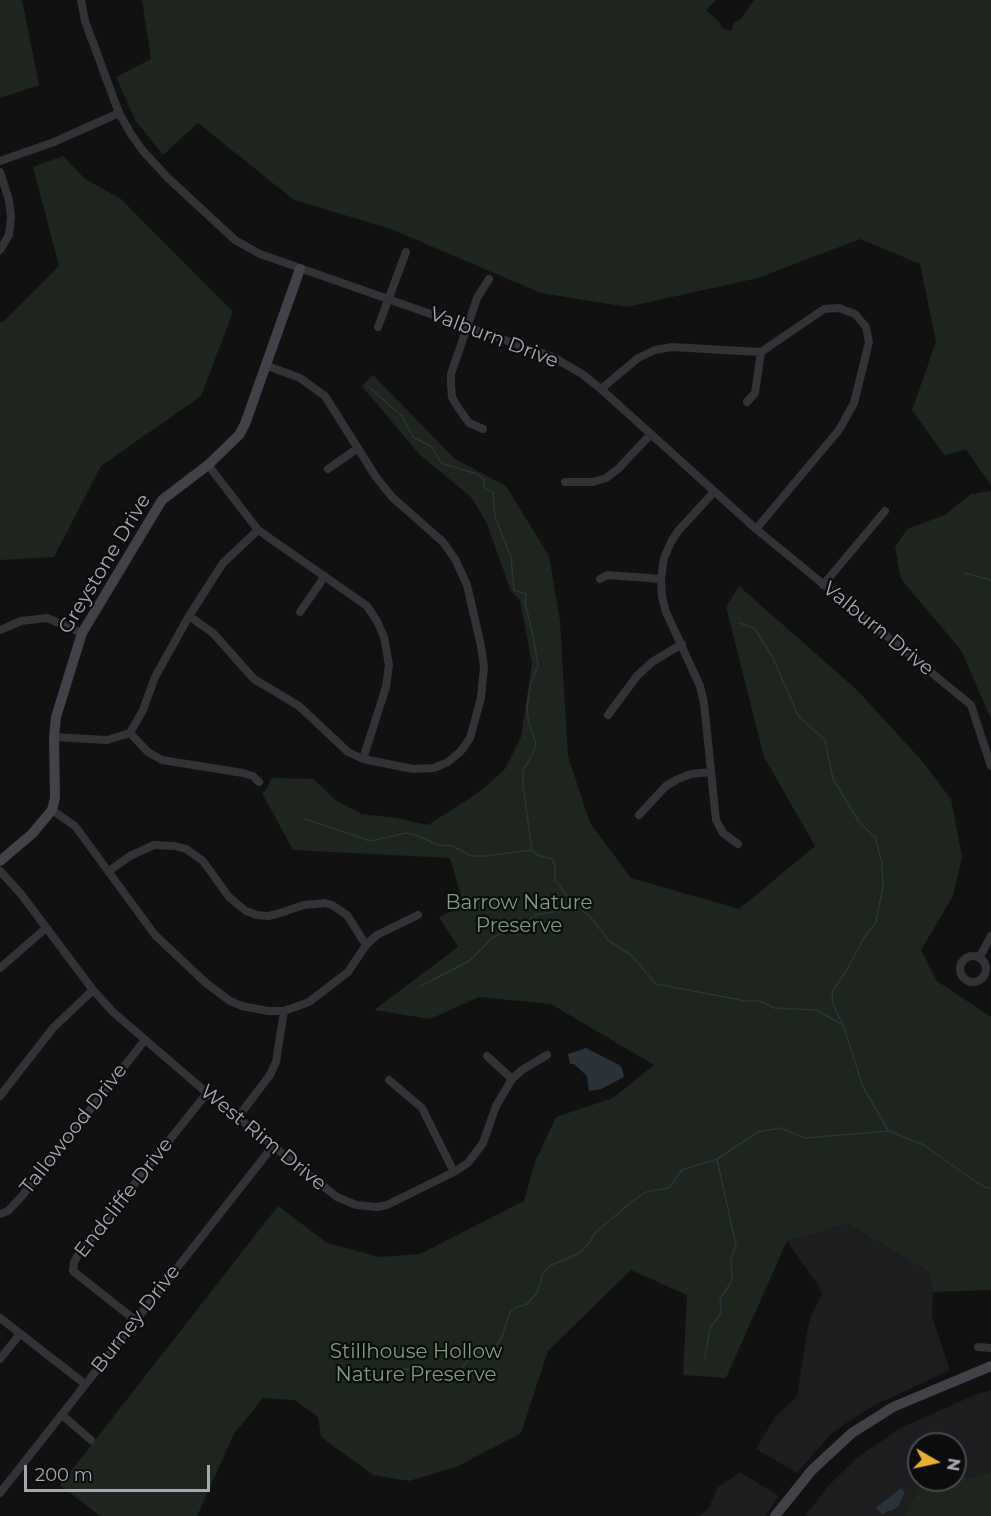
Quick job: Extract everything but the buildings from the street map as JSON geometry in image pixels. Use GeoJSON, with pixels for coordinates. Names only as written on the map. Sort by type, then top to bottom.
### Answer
{"type":"FeatureCollection","features":[{"type":"Feature","properties":{"kind":"street","name":"Valburn Drive"},"geometry":{"type":"LineString","coordinates":[[81,0],[85,21],[119,113],[143,151],[235,240],[260,254],[300,269],[390,298],[552,357],[582,374],[602,389],[756,529],[972,705],[991,766]]}},
{"type":"Feature","properties":{"kind":"street"},"geometry":{"type":"LineString","coordinates":[[0,161],[54,142],[119,113]]}},
{"type":"Feature","properties":{"kind":"street"},"geometry":{"type":"LineString","coordinates":[[0,172],[9,200],[11,217],[9,235],[0,250]]}},
{"type":"Feature","properties":{"kind":"street"},"geometry":{"type":"LineString","coordinates":[[378,327],[406,252]]}},
{"type":"Feature","properties":{"kind":"street","name":"Greystone Drive"},"geometry":{"type":"LineString","coordinates":[[52,810],[56,781],[54,738],[56,717],[82,633],[162,500],[231,445],[242,430],[300,269]]}},
{"type":"Feature","properties":{"kind":"street"},"geometry":{"type":"LineString","coordinates":[[483,429],[469,423],[452,397],[451,374],[477,298],[489,279]]}},
{"type":"Feature","properties":{"kind":"street"},"geometry":{"type":"LineString","coordinates":[[602,389],[638,358],[655,350],[672,347],[761,352],[824,309],[839,308],[855,314],[866,327],[870,342],[854,403],[839,430],[756,529]]}},
{"type":"Feature","properties":{"kind":"street"},"geometry":{"type":"LineString","coordinates":[[747,402],[755,393],[761,352]]}},
{"type":"Feature","properties":{"kind":"street"},"geometry":{"type":"LineString","coordinates":[[189,616],[213,633],[254,679],[299,706],[348,752],[363,759],[413,769],[434,768],[448,762],[461,751],[470,738],[481,698],[484,667],[467,585],[455,559],[443,542],[392,497],[376,477],[332,406],[317,389],[300,378],[265,365]]}},
{"type":"Feature","properties":{"kind":"street"},"geometry":{"type":"LineString","coordinates":[[565,482],[593,482],[606,478],[618,469],[651,434]]}},
{"type":"Feature","properties":{"kind":"street"},"geometry":{"type":"LineString","coordinates":[[328,469],[358,448]]}},
{"type":"Feature","properties":{"kind":"street"},"geometry":{"type":"LineString","coordinates":[[208,465],[258,530],[367,606],[377,621],[388,649],[389,665],[386,687],[363,759]]}},
{"type":"Feature","properties":{"kind":"street"},"geometry":{"type":"LineString","coordinates":[[714,492],[678,531],[664,558],[661,579],[662,597],[666,612],[700,686],[716,820],[723,832],[738,844]]}},
{"type":"Feature","properties":{"kind":"street"},"geometry":{"type":"LineString","coordinates":[[823,585],[885,511]]}},
{"type":"Feature","properties":{"kind":"street"},"geometry":{"type":"LineString","coordinates":[[54,738],[107,740],[130,733],[143,710],[155,677],[189,616],[223,563],[258,530]]}},
{"type":"Feature","properties":{"kind":"street"},"geometry":{"type":"LineString","coordinates":[[600,579],[608,575],[661,579]]}},
{"type":"Feature","properties":{"kind":"street"},"geometry":{"type":"LineString","coordinates":[[300,612],[325,576]]}},
{"type":"Feature","properties":{"kind":"street"},"geometry":{"type":"LineString","coordinates":[[0,630],[21,621],[46,618],[82,633]]}},
{"type":"Feature","properties":{"kind":"street"},"geometry":{"type":"LineString","coordinates":[[608,715],[637,676],[652,662],[682,644]]}},
{"type":"Feature","properties":{"kind":"street"},"geometry":{"type":"LineString","coordinates":[[130,733],[148,752],[162,760],[243,773],[253,776],[259,782]]}},
{"type":"Feature","properties":{"kind":"street"},"geometry":{"type":"LineString","coordinates":[[639,815],[666,786],[691,774],[711,772]]}},
{"type":"Feature","properties":{"kind":"street"},"geometry":{"type":"LineString","coordinates":[[0,861],[32,834],[52,810],[75,826],[155,935],[206,983],[242,1006],[268,1011],[284,1011],[309,1002],[348,972],[366,945],[377,935],[418,915]]}},
{"type":"Feature","properties":{"kind":"street"},"geometry":{"type":"LineString","coordinates":[[108,871],[130,856],[154,845],[181,848],[203,861],[229,897],[246,911],[257,915],[268,915],[315,902],[332,905],[347,915],[366,945]]}},
{"type":"Feature","properties":{"kind":"street","name":"West Rim Drive"},"geometry":{"type":"LineString","coordinates":[[0,871],[21,894],[93,990],[113,1012],[207,1093],[337,1197],[356,1205],[377,1207],[387,1205],[468,1163],[483,1143],[496,1106],[512,1079],[547,1055]]}},
{"type":"Feature","properties":{"kind":"street"},"geometry":{"type":"LineString","coordinates":[[0,968],[46,928]]}},
{"type":"Feature","properties":{"kind":"street"},"geometry":{"type":"LineString","coordinates":[[979,958],[991,936]]}},
{"type":"Feature","properties":{"kind":"street"},"geometry":{"type":"LineString","coordinates":[[0,1096],[53,1028],[93,990]]}},
{"type":"Feature","properties":{"kind":"street"},"geometry":{"type":"LineString","coordinates":[[238,1117],[270,1075],[276,1062],[284,1011]]}},
{"type":"Feature","properties":{"kind":"street","name":"Tallowood Drive"},"geometry":{"type":"LineString","coordinates":[[0,1214],[8,1211],[22,1196],[145,1040]]}},
{"type":"Feature","properties":{"kind":"street"},"geometry":{"type":"LineString","coordinates":[[487,1056],[512,1079]]}},
{"type":"Feature","properties":{"kind":"street"},"geometry":{"type":"LineString","coordinates":[[389,1080],[422,1108],[454,1172]]}},
{"type":"Feature","properties":{"kind":"street","name":"Endcliffe Drive"},"geometry":{"type":"LineString","coordinates":[[135,1320],[73,1271],[74,1262],[207,1093]]}},
{"type":"Feature","properties":{"kind":"street","name":"Burney Drive"},"geometry":{"type":"LineString","coordinates":[[0,1493],[273,1146]]}},
{"type":"Feature","properties":{"kind":"street"},"geometry":{"type":"LineString","coordinates":[[0,1318],[85,1384]]}},
{"type":"Feature","properties":{"kind":"street"},"geometry":{"type":"LineString","coordinates":[[0,1359],[20,1334]]}},
{"type":"Feature","properties":{"kind":"street"},"geometry":{"type":"LineString","coordinates":[[978,1347],[991,1348]]}},
{"type":"Feature","properties":{"kind":"street"},"geometry":{"type":"LineString","coordinates":[[775,1516],[831,1450],[861,1426],[917,1395],[991,1366]]}},
{"type":"Feature","properties":{"kind":"street"},"geometry":{"type":"LineString","coordinates":[[62,1415],[91,1440]]}},
{"type":"Feature","properties":{"kind":"shaded area"},"geometry":{"type":"Polygon","coordinates":[[[586,1048],[619,1065],[624,1077],[601,1089],[589,1091],[587,1076],[574,1064],[570,1064],[568,1054],[586,1048]]]}},
{"type":"Feature","properties":{"kind":"shaded area"},"geometry":{"type":"Polygon","coordinates":[[[848,1224],[929,1272],[933,1292],[932,1316],[950,1370],[875,1405],[848,1422],[831,1434],[797,1473],[756,1449],[775,1417],[797,1396],[807,1332],[812,1313],[822,1295],[818,1285],[787,1241],[848,1224]]]}},
{"type":"Feature","properties":{"kind":"shaded area"},"geometry":{"type":"Polygon","coordinates":[[[991,1390],[991,1472],[967,1478],[967,1432],[907,1432],[907,1492],[916,1492],[904,1516],[805,1516],[828,1486],[857,1458],[900,1428],[991,1390]]]}},
{"type":"Feature","properties":{"kind":"shaded area"},"geometry":{"type":"Polygon","coordinates":[[[740,1472],[779,1496],[765,1516],[699,1516],[708,1509],[718,1487],[740,1472]]]}},
{"type":"Feature","properties":{"kind":"shaded area"},"geometry":{"type":"Polygon","coordinates":[[[901,1488],[905,1492],[898,1506],[883,1515],[876,1508],[901,1488]]]}},
{"type":"Feature","properties":{"kind":"green space"},"geometry":{"type":"Polygon","coordinates":[[[0,0],[22,0],[39,85],[0,98],[0,0]]]}},
{"type":"Feature","properties":{"kind":"green space"},"geometry":{"type":"Polygon","coordinates":[[[142,0],[716,0],[706,10],[723,29],[731,31],[734,23],[741,19],[754,0],[991,0],[991,485],[966,450],[944,455],[912,410],[936,342],[920,264],[860,239],[758,278],[627,307],[541,293],[391,229],[294,200],[198,123],[163,155],[135,120],[116,77],[151,59],[142,0]]]}},
{"type":"Feature","properties":{"kind":"green space"},"geometry":{"type":"Polygon","coordinates":[[[63,156],[85,179],[121,199],[233,312],[201,396],[101,466],[54,557],[0,560],[0,322],[3,322],[59,266],[33,167],[63,156]]]}},
{"type":"Feature","properties":{"kind":"green space"},"geometry":{"type":"Polygon","coordinates":[[[373,375],[455,459],[506,486],[549,556],[560,621],[568,756],[590,823],[631,878],[739,909],[815,846],[764,757],[726,607],[739,586],[857,690],[923,762],[951,799],[962,857],[953,896],[921,950],[937,981],[991,1017],[991,1290],[933,1292],[929,1272],[848,1224],[787,1241],[726,1378],[683,1375],[687,1295],[631,1270],[548,1351],[521,1433],[456,1467],[409,1481],[373,1475],[321,1437],[318,1417],[295,1400],[263,1398],[234,1434],[197,1516],[100,1516],[60,1485],[278,1206],[327,1243],[379,1257],[420,1254],[524,1201],[535,1162],[556,1117],[613,1098],[654,1065],[551,1004],[479,997],[430,1019],[374,1010],[458,947],[439,917],[464,906],[450,858],[293,850],[262,793],[267,789],[271,778],[314,779],[334,799],[361,814],[397,818],[428,825],[478,793],[505,769],[521,737],[532,664],[520,600],[511,591],[487,524],[472,498],[419,454],[362,386],[373,375]]]}},
{"type":"Feature","properties":{"kind":"green space"},"geometry":{"type":"Polygon","coordinates":[[[991,491],[991,719],[961,650],[901,579],[895,547],[907,529],[945,515],[971,494],[991,491]]]}},
{"type":"Feature","properties":{"kind":"green space"},"geometry":{"type":"Polygon","coordinates":[[[991,1472],[991,1516],[904,1516],[916,1492],[967,1492],[968,1478],[991,1472]]]}},
{"type":"Feature","properties":{"kind":"waterway"},"geometry":{"type":"LineString","coordinates":[[369,387],[402,416],[413,437],[432,447],[441,463],[477,474],[484,480],[484,487],[493,493],[495,517],[511,557],[514,590],[526,594],[525,602],[538,665],[530,686],[527,708],[536,743],[523,771],[532,850],[537,855],[552,859],[555,866],[555,880],[565,893],[594,921],[608,940],[631,955],[656,984],[746,1001],[760,1001],[774,1008],[816,1010],[843,1025]]}},
{"type":"Feature","properties":{"kind":"waterway"},"geometry":{"type":"LineString","coordinates":[[964,573],[991,580]]}},
{"type":"Feature","properties":{"kind":"waterway"},"geometry":{"type":"LineString","coordinates":[[740,623],[755,629],[772,656],[799,717],[825,740],[833,779],[859,822],[875,837],[882,863],[883,886],[876,922],[863,939],[832,992],[833,1004],[843,1025],[863,1087],[888,1130]]}},
{"type":"Feature","properties":{"kind":"waterway"},"geometry":{"type":"LineString","coordinates":[[305,819],[370,841],[406,833],[419,836],[437,845],[453,846],[471,856],[531,850]]}},
{"type":"Feature","properties":{"kind":"waterway"},"geometry":{"type":"LineString","coordinates":[[421,986],[469,961],[493,937],[517,928],[536,915],[558,911],[574,902]]}},
{"type":"Feature","properties":{"kind":"waterway"},"geometry":{"type":"LineString","coordinates":[[379,1370],[406,1369],[447,1375],[458,1372],[473,1354],[496,1346],[502,1337],[510,1312],[516,1307],[527,1304],[537,1293],[543,1273],[549,1266],[580,1253],[594,1234],[646,1192],[669,1188],[682,1170],[717,1159],[758,1132],[780,1128],[805,1138],[889,1131],[924,1145],[976,1182],[991,1188]]}},
{"type":"Feature","properties":{"kind":"waterway"},"geometry":{"type":"LineString","coordinates":[[705,1358],[710,1328],[721,1313],[720,1299],[732,1281],[731,1259],[736,1245],[717,1159]]}},
{"type":"Feature","properties":{"kind":"park label","name":"Barrow Nature Preserve"},"geometry":{"type":"Point","coordinates":[519,914]}},
{"type":"Feature","properties":{"kind":"park label","name":"Stillhouse Hollow Nature Preserve"},"geometry":{"type":"Point","coordinates":[416,1364]}}]}
